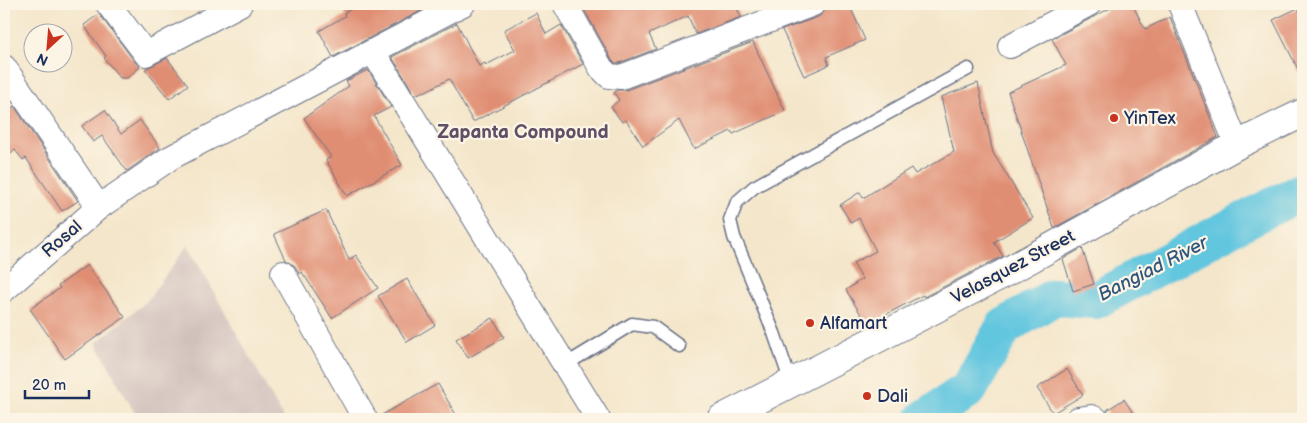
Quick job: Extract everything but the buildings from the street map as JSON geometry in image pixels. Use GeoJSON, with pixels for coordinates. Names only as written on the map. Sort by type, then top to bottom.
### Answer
{"type":"FeatureCollection","features":[{"type":"Feature","properties":{"kind":"main road","name":"Velasquez Street"},"geometry":{"type":"LineString","coordinates":[[721,419],[999,276],[1238,146],[1303,113]]}},
{"type":"Feature","properties":{"kind":"street"},"geometry":{"type":"LineString","coordinates":[[108,4],[146,54],[240,4]]}},
{"type":"Feature","properties":{"kind":"street","name":"Rosal"},"geometry":{"type":"LineString","coordinates":[[4,290],[99,207],[170,158],[464,4]]}},
{"type":"Feature","properties":{"kind":"street"},"geometry":{"type":"LineString","coordinates":[[565,4],[601,68],[609,76],[621,77],[813,4]]}},
{"type":"Feature","properties":{"kind":"street"},"geometry":{"type":"LineString","coordinates":[[1010,46],[1089,4]]}},
{"type":"Feature","properties":{"kind":"street"},"geometry":{"type":"LineString","coordinates":[[1180,4],[1238,146]]}},
{"type":"Feature","properties":{"kind":"street"},"geometry":{"type":"LineString","coordinates":[[373,52],[598,419]]}},
{"type":"Feature","properties":{"kind":"street"},"geometry":{"type":"LineString","coordinates":[[7,80],[99,207]]}},
{"type":"Feature","properties":{"kind":"street"},"geometry":{"type":"LineString","coordinates":[[283,273],[365,419]]}},
{"type":"Feature","properties":{"kind":"street"},"geometry":{"type":"LineString","coordinates":[[1078,419],[1091,417],[1096,419]]}},
{"type":"Feature","properties":{"kind":"lane"},"geometry":{"type":"LineString","coordinates":[[791,383],[774,333],[734,237],[730,220],[737,202],[754,186],[968,69]]}},
{"type":"Feature","properties":{"kind":"lane"},"geometry":{"type":"LineString","coordinates":[[565,365],[632,324],[653,327],[679,346]]}},
{"type":"Feature","properties":{"kind":"shaded area"},"geometry":{"type":"Polygon","coordinates":[[[188,245],[284,419],[138,419],[96,343],[147,301],[188,245]]]}},
{"type":"Feature","properties":{"kind":"waterway","name":"Bangiad River"},"geometry":{"type":"LineString","coordinates":[[924,419],[969,389],[1004,327],[1054,297],[1096,300],[1218,234],[1303,191]]}},
{"type":"Feature","properties":{"kind":"place","name":"YinTex"},"geometry":{"type":"Point","coordinates":[1114,118]}},
{"type":"Feature","properties":{"kind":"place","name":"Alfamart"},"geometry":{"type":"Point","coordinates":[810,323]}},
{"type":"Feature","properties":{"kind":"place","name":"Dali"},"geometry":{"type":"Point","coordinates":[867,396]}},
{"type":"Feature","properties":{"kind":"district","name":"Zapanta Compound"},"geometry":{"type":"Point","coordinates":[523,132]}}]}
